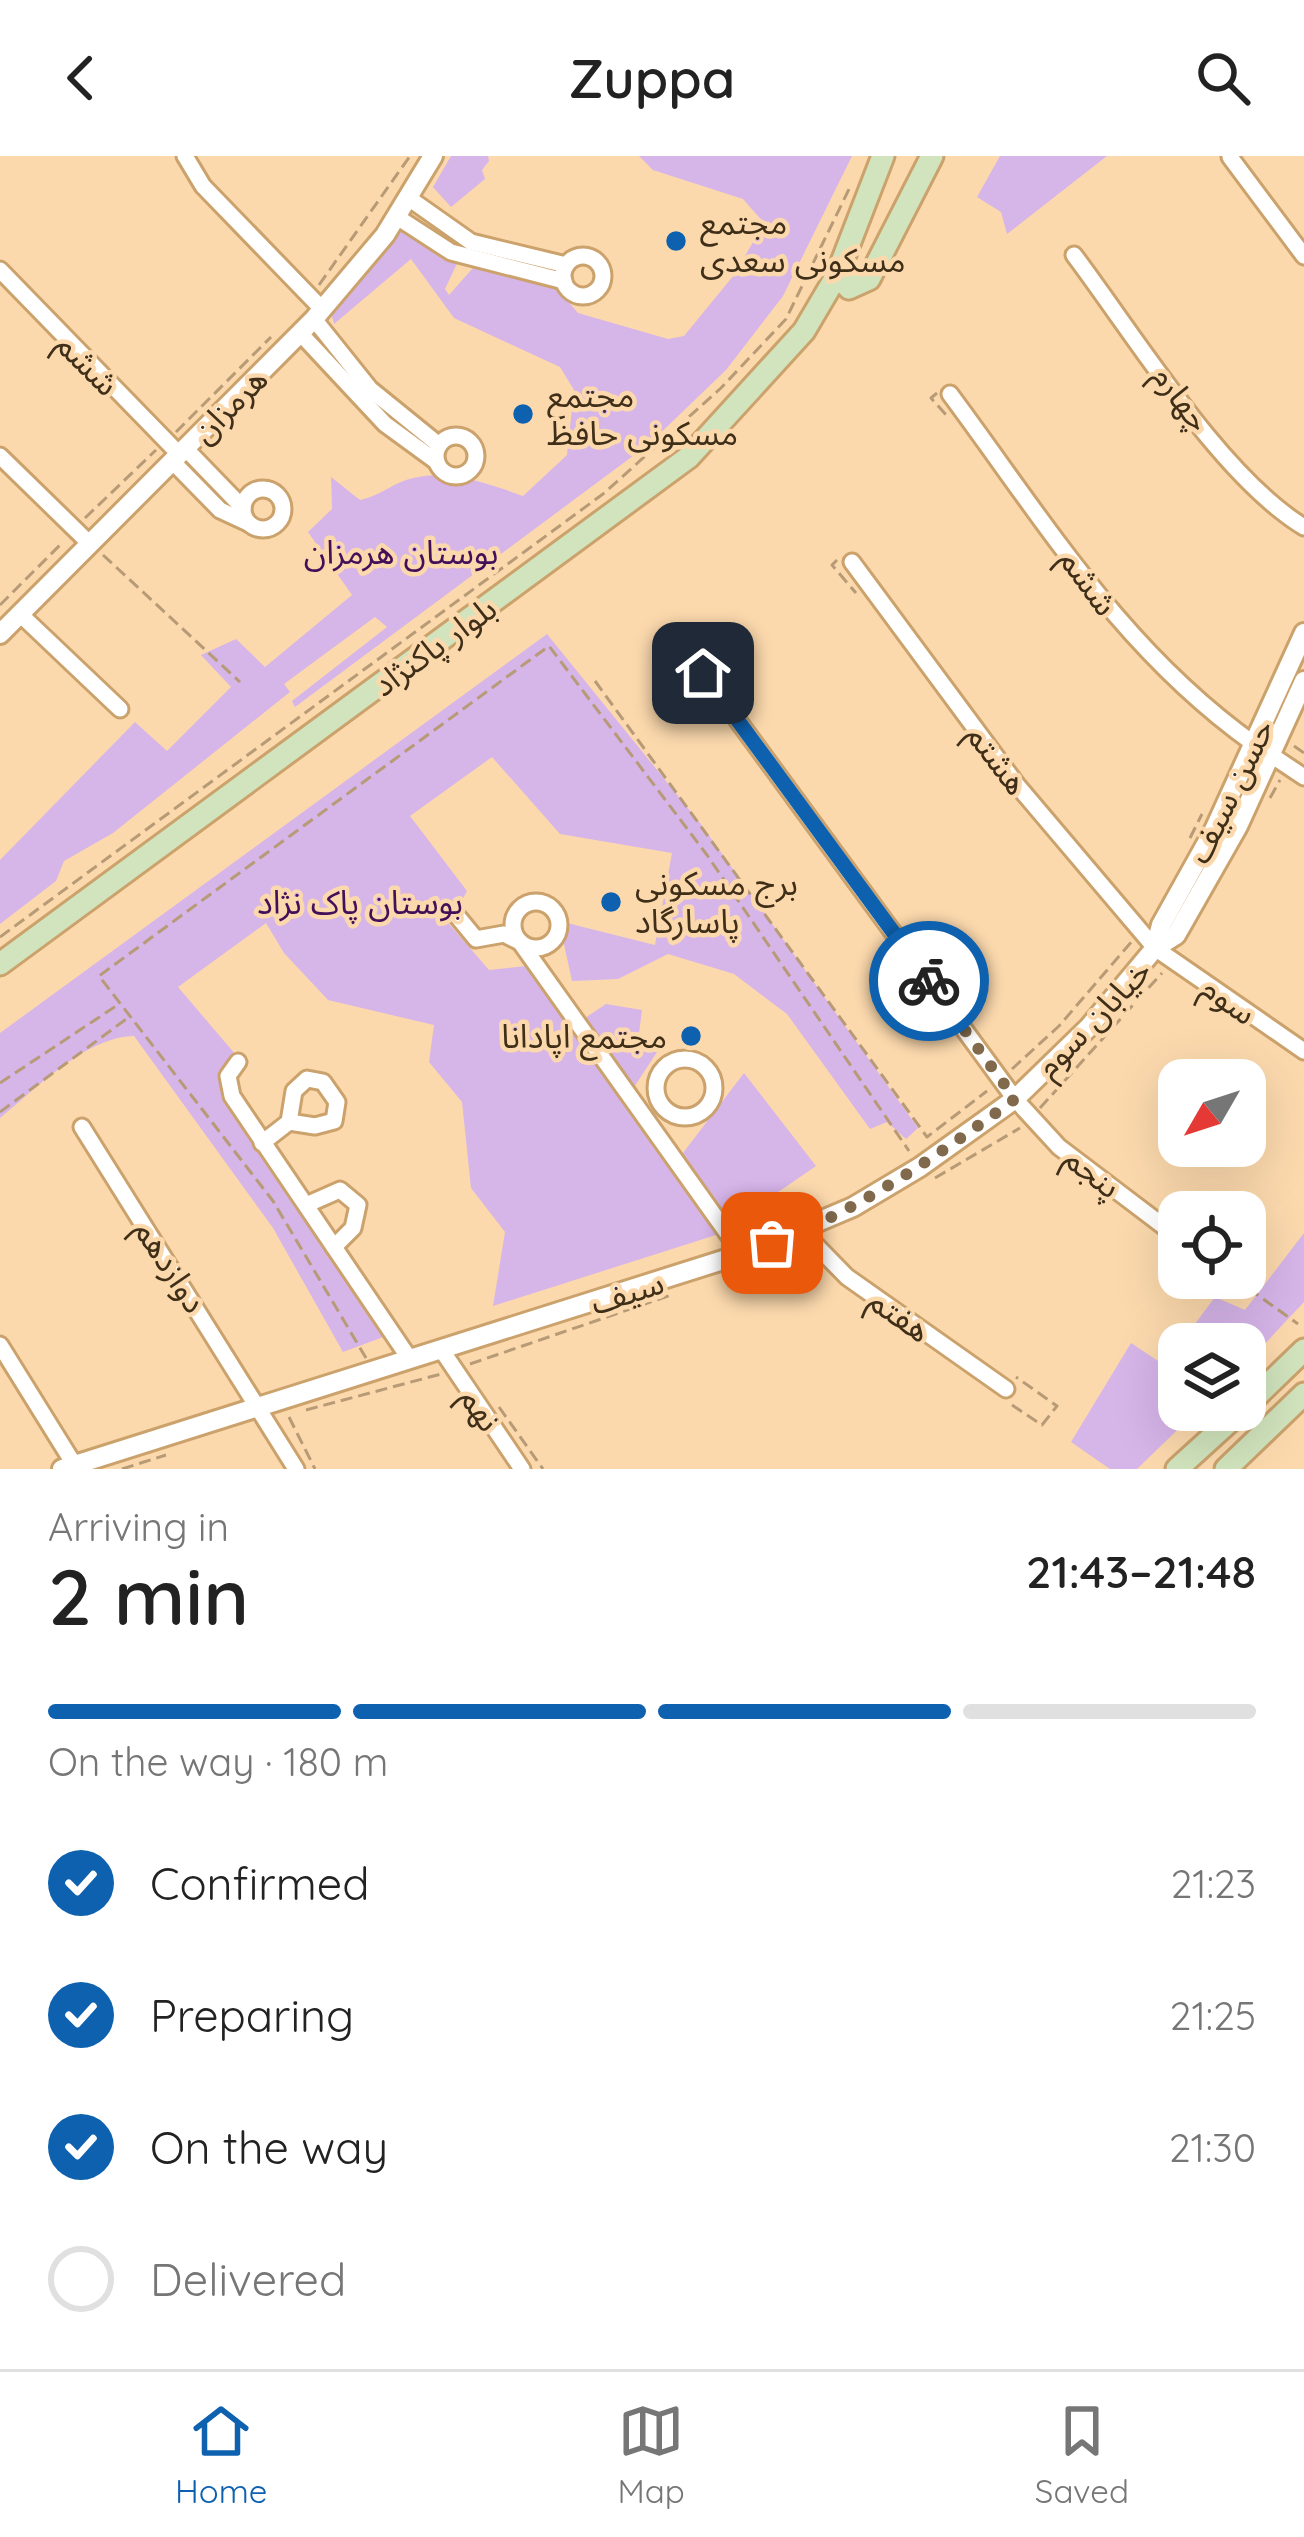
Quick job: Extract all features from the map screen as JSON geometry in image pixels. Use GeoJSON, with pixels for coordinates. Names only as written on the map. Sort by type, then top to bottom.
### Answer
{"type":"FeatureCollection","features":[{"type":"Feature","properties":{"kind":"main road","name":"بلوار پاکنژاد"},"geometry":{"type":"LineString","coordinates":[[0,964],[689,458],[804,331],[837,275],[865,177],[883,156]]}},
{"type":"Feature","properties":{"kind":"main road"},"geometry":{"type":"LineString","coordinates":[[865,177],[900,190],[926,164]]}},
{"type":"Feature","properties":{"kind":"main road"},"geometry":{"type":"LineString","coordinates":[[837,275],[843,288],[869,279],[926,164]]}},
{"type":"Feature","properties":{"kind":"main road"},"geometry":{"type":"LineString","coordinates":[[1266,1387],[1304,1350]]}},
{"type":"Feature","properties":{"kind":"main road"},"geometry":{"type":"LineString","coordinates":[[1226,1469],[1304,1394]]}},
{"type":"Feature","properties":{"kind":"main road"},"geometry":{"type":"LineString","coordinates":[[1177,1469],[1219,1431]]}},
{"type":"Feature","properties":{"kind":"street"},"geometry":{"type":"LineString","coordinates":[[185,156],[203,186],[312,320],[365,395],[438,453]]}},
{"type":"Feature","properties":{"kind":"street","name":"هرمزان"},"geometry":{"type":"LineString","coordinates":[[0,634],[174,450],[312,320],[397,217],[433,156]]}},
{"type":"Feature","properties":{"kind":"street"},"geometry":{"type":"LineString","coordinates":[[1230,158],[1304,256]]}},
{"type":"Feature","properties":{"kind":"street"},"geometry":{"type":"LineString","coordinates":[[410,199],[469,249]]}},
{"type":"Feature","properties":{"kind":"street"},"geometry":{"type":"LineString","coordinates":[[397,217],[469,249],[565,273]]}},
{"type":"Feature","properties":{"kind":"street","name":"چهارم"},"geometry":{"type":"LineString","coordinates":[[1074,256],[1234,466],[1279,512],[1304,527]]}},
{"type":"Feature","properties":{"kind":"street","name":"ششم"},"geometry":{"type":"LineString","coordinates":[[0,270],[174,450],[220,510],[245,516]]}},
{"type":"Feature","properties":{"kind":"street","name":"ششم"},"geometry":{"type":"LineString","coordinates":[[950,394],[1129,636],[1190,698],[1304,777]]}},
{"type":"Feature","properties":{"kind":"street"},"geometry":{"type":"LineString","coordinates":[[0,456],[88,542]]}},
{"type":"Feature","properties":{"kind":"street","name":"هشتم"},"geometry":{"type":"LineString","coordinates":[[852,562],[1016,785],[1155,948]]}},
{"type":"Feature","properties":{"kind":"street"},"geometry":{"type":"LineString","coordinates":[[20,614],[120,709]]}},
{"type":"Feature","properties":{"kind":"street","name":"حسن سیف"},"geometry":{"type":"LineString","coordinates":[[1155,948],[1161,925],[1262,750],[1304,634]]}},
{"type":"Feature","properties":{"kind":"street","name":"پنجم"},"geometry":{"type":"LineString","coordinates":[[703,673],[1015,1099],[1059,1147],[1158,1222]]}},
{"type":"Feature","properties":{"kind":"street"},"geometry":{"type":"LineString","coordinates":[[1262,750],[1304,681]]}},
{"type":"Feature","properties":{"kind":"street"},"geometry":{"type":"LineString","coordinates":[[453,910],[476,939],[504,934],[520,942],[742,1254]]}},
{"type":"Feature","properties":{"kind":"street","name":"سوم"},"geometry":{"type":"LineString","coordinates":[[1155,948],[1304,1052]]}},
{"type":"Feature","properties":{"kind":"street","name":"سیف"},"geometry":{"type":"LineString","coordinates":[[71,1468],[802,1231],[920,1167],[1015,1099],[1089,1027],[1155,948]]}},
{"type":"Feature","properties":{"kind":"street"},"geometry":{"type":"LineString","coordinates":[[238,1063],[228,1084],[262,1143],[409,1358]]}},
{"type":"Feature","properties":{"kind":"street"},"geometry":{"type":"LineString","coordinates":[[663,1139],[676,1117]]}},
{"type":"Feature","properties":{"kind":"street"},"geometry":{"type":"LineString","coordinates":[[262,1143],[289,1122]]}},
{"type":"Feature","properties":{"kind":"street","name":"دوازدهم"},"geometry":{"type":"LineString","coordinates":[[82,1127],[296,1469]]}},
{"type":"Feature","properties":{"kind":"street"},"geometry":{"type":"LineString","coordinates":[[306,1204],[340,1190],[358,1205],[353,1228],[334,1246]]}},
{"type":"Feature","properties":{"kind":"street","name":"هفتم"},"geometry":{"type":"LineString","coordinates":[[802,1231],[847,1277],[1006,1389]]}},
{"type":"Feature","properties":{"kind":"street"},"geometry":{"type":"LineString","coordinates":[[0,1345],[71,1468]]}},
{"type":"Feature","properties":{"kind":"street","name":"نهم"},"geometry":{"type":"LineString","coordinates":[[440,1349],[522,1469]]}},
{"type":"Feature","properties":{"kind":"path"},"geometry":{"type":"LineString","coordinates":[[319,285],[410,156]]}},
{"type":"Feature","properties":{"kind":"path"},"geometry":{"type":"LineString","coordinates":[[0,937],[603,494],[688,418],[785,320],[865,177]]}},
{"type":"Feature","properties":{"kind":"path","name":"هرمزان"},"geometry":{"type":"LineString","coordinates":[[174,450],[270,338]]}},
{"type":"Feature","properties":{"kind":"path"},"geometry":{"type":"LineString","coordinates":[[84,519],[174,450]]}},
{"type":"Feature","properties":{"kind":"path"},"geometry":{"type":"LineString","coordinates":[[0,605],[64,540]]}},
{"type":"Feature","properties":{"kind":"path"},"geometry":{"type":"LineString","coordinates":[[88,542],[240,682]]}},
{"type":"Feature","properties":{"kind":"path"},"geometry":{"type":"LineString","coordinates":[[373,1370],[273,1201],[99,976],[549,646],[707,855],[920,1167]]}},
{"type":"Feature","properties":{"kind":"path"},"geometry":{"type":"LineString","coordinates":[[595,681],[927,1137],[997,1084]]}},
{"type":"Feature","properties":{"kind":"path"},"geometry":{"type":"LineString","coordinates":[[1294,746],[1304,753]]}},
{"type":"Feature","properties":{"kind":"path","name":"حسن سیف"},"geometry":{"type":"LineString","coordinates":[[1186,844],[1208,804]]}},
{"type":"Feature","properties":{"kind":"path"},"geometry":{"type":"LineString","coordinates":[[1005,1074],[1060,1026],[1135,937]]}},
{"type":"Feature","properties":{"kind":"path","name":"خیابان سوم"},"geometry":{"type":"LineString","coordinates":[[1037,1111],[1167,968]]}},
{"type":"Feature","properties":{"kind":"path"},"geometry":{"type":"LineString","coordinates":[[0,1083],[120,1003]]}},
{"type":"Feature","properties":{"kind":"path"},"geometry":{"type":"LineString","coordinates":[[0,1112],[130,1016]]}},
{"type":"Feature","properties":{"kind":"path"},"geometry":{"type":"LineString","coordinates":[[481,1381],[469,1363],[687,1289]]}},
{"type":"Feature","properties":{"kind":"path"},"geometry":{"type":"LineString","coordinates":[[1263,1299],[1298,1324]]}},
{"type":"Feature","properties":{"kind":"path"},"geometry":{"type":"LineString","coordinates":[[315,1469],[287,1415],[440,1372]]}},
{"type":"Feature","properties":{"kind":"path"},"geometry":{"type":"LineString","coordinates":[[494,1398],[543,1469]]}},
{"type":"Feature","properties":{"kind":"green space"},"geometry":{"type":"Polygon","coordinates":[[[451,156],[488,156],[489,161],[482,170],[485,179],[451,207],[433,187],[451,156]]]}},
{"type":"Feature","properties":{"kind":"green space","name":"بوستان هرمزان"},"geometry":{"type":"Polygon","coordinates":[[[639,156],[852,156],[783,296],[726,370],[649,444],[295,707],[292,701],[387,627],[375,617],[284,684],[290,692],[113,833],[64,861],[56,881],[0,924],[0,860],[135,722],[167,751],[231,687],[201,655],[236,639],[265,667],[352,595],[308,532],[332,509],[331,477],[360,500],[406,480],[435,475],[465,478],[523,496],[567,455],[574,390],[560,367],[454,318],[411,259],[334,324],[332,316],[409,220],[461,255],[445,289],[449,295],[480,260],[549,279],[578,313],[668,339],[684,336],[734,275],[764,223],[743,199],[653,170],[639,156]]]}},
{"type":"Feature","properties":{"kind":"green space"},"geometry":{"type":"Polygon","coordinates":[[[1000,156],[1107,156],[1007,234],[1001,212],[977,197],[1000,156]]]}},
{"type":"Feature","properties":{"kind":"green space","name":"بوستان پاک نژاد"},"geometry":{"type":"Polygon","coordinates":[[[547,634],[700,823],[918,1128],[906,1139],[887,1122],[870,1129],[787,1014],[734,974],[668,954],[618,979],[572,981],[559,921],[655,945],[672,853],[560,834],[492,757],[410,816],[467,891],[449,924],[489,970],[526,966],[570,1028],[606,1004],[642,1010],[637,1049],[657,1052],[623,1104],[670,1170],[744,1073],[816,1166],[716,1235],[493,1306],[505,1232],[471,1188],[462,1102],[429,1062],[434,1025],[328,1000],[284,953],[266,923],[178,987],[236,1055],[222,1075],[221,1097],[386,1336],[343,1352],[273,1228],[134,1036],[97,1045],[80,1055],[0,1118],[0,1033],[547,634]]]}},
{"type":"Feature","properties":{"kind":"green space"},"geometry":{"type":"Polygon","coordinates":[[[1304,1233],[1304,1302],[1266,1343],[1266,1323],[1196,1323],[1214,1299],[1245,1310],[1253,1299],[1266,1299],[1266,1283],[1304,1233]]]}},
{"type":"Feature","properties":{"kind":"green space"},"geometry":{"type":"Polygon","coordinates":[[[1131,1343],[1158,1361],[1158,1431],[1176,1431],[1137,1469],[1110,1469],[1071,1442],[1131,1343]]]}},
{"type":"Feature","properties":{"kind":"way so far"},"geometry":{"type":"LineString","coordinates":[[772,1243],[853,1207],[920,1167],[1015,1099],[929,981]]}},
{"type":"Feature","properties":{"kind":"place","name":"مجتمع مسکونی سعدی"},"geometry":{"type":"Point","coordinates":[676,241]}},
{"type":"Feature","properties":{"kind":"place","name":"مجتمع مسکونی حافظ"},"geometry":{"type":"Point","coordinates":[523,414]}},
{"type":"Feature","properties":{"kind":"place","name":"برج مسکونی پاسارگاد"},"geometry":{"type":"Point","coordinates":[611,902]}},
{"type":"Feature","properties":{"kind":"place","name":"مجتمع اپادانا"},"geometry":{"type":"Point","coordinates":[691,1036]}},
{"type":"Feature","properties":{"kind":"route"},"geometry":{"type":"LineString","coordinates":[[703,673],[929,981]]}}]}
